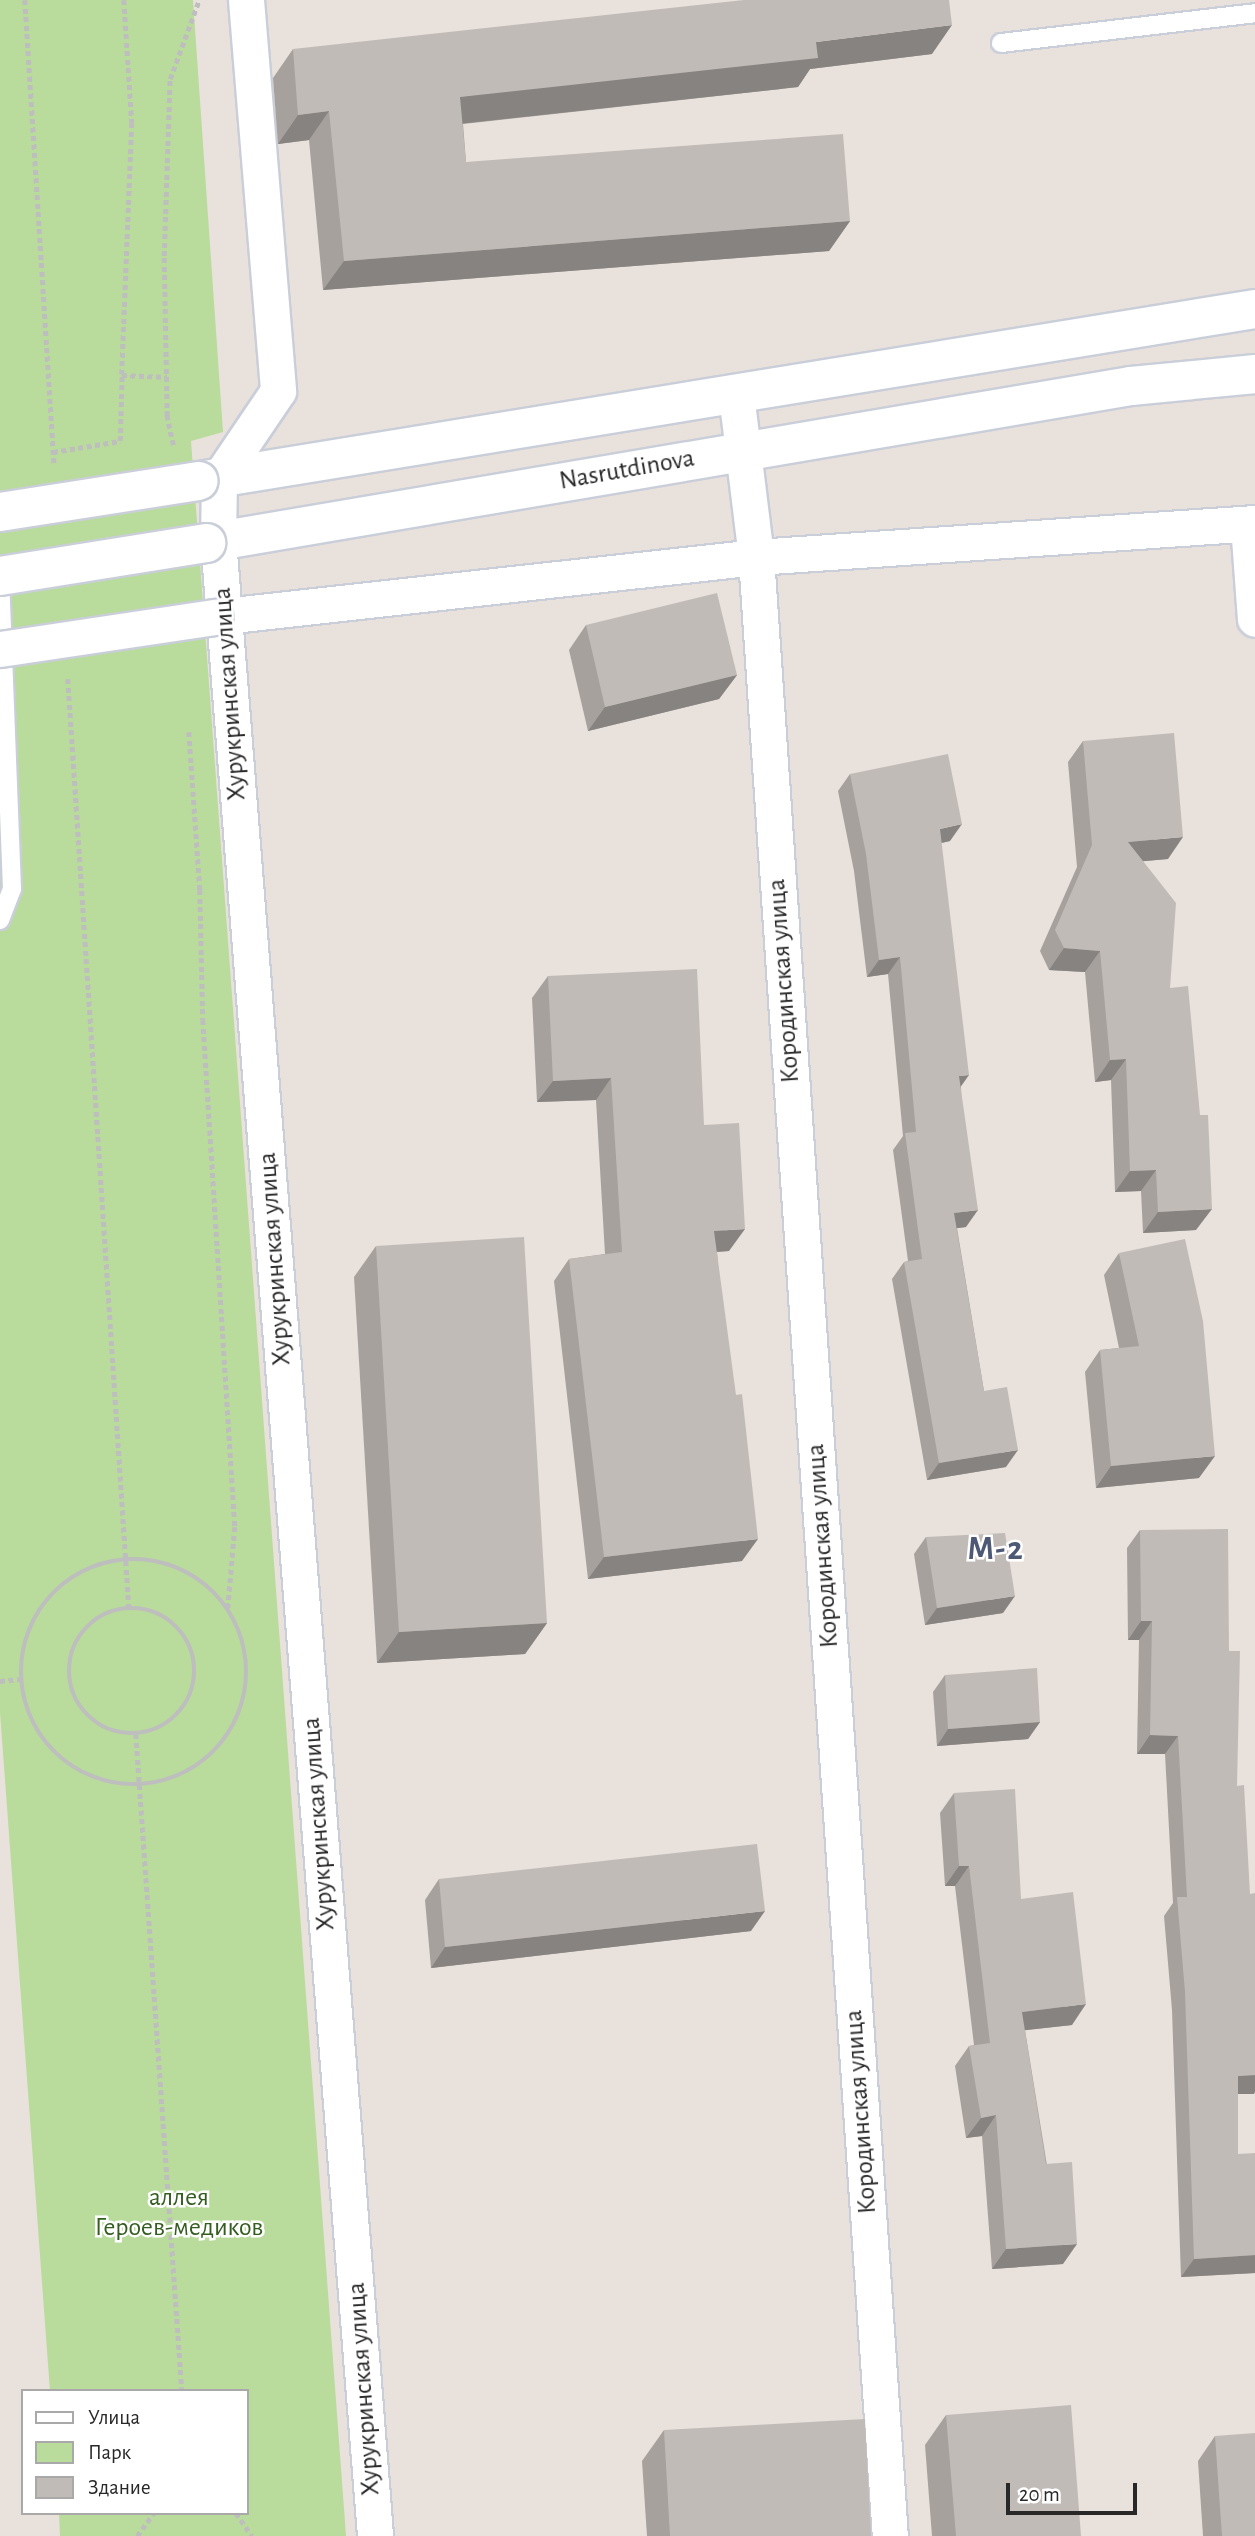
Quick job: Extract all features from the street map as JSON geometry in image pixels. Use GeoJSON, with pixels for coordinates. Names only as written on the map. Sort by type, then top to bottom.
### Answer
{"type":"FeatureCollection","features":[{"type":"Feature","properties":{"kind":"main road"},"geometry":{"type":"LineString","coordinates":[[0,512],[1255,309]]}},
{"type":"Feature","properties":{"kind":"main road","name":"Nasrutdinova"},"geometry":{"type":"LineString","coordinates":[[0,576],[1131,386],[1255,374]]}},
{"type":"Feature","properties":{"kind":"street"},"geometry":{"type":"LineString","coordinates":[[209,479],[278,391],[246,0]]}},
{"type":"Feature","properties":{"kind":"street","name":"Кородинская улица"},"geometry":{"type":"LineString","coordinates":[[736,394],[740,450],[756,557],[890,2536]]}},
{"type":"Feature","properties":{"kind":"street","name":"Хурукринская улица"},"geometry":{"type":"LineString","coordinates":[[209,479],[375,2536]]}},
{"type":"Feature","properties":{"kind":"street"},"geometry":{"type":"LineString","coordinates":[[0,649],[219,617],[756,557],[1252,523],[1255,619]]}},
{"type":"Feature","properties":{"kind":"lane"},"geometry":{"type":"LineString","coordinates":[[1001,43],[1255,13]]}},
{"type":"Feature","properties":{"kind":"lane"},"geometry":{"type":"LineString","coordinates":[[0,566],[12,889],[0,920]]}},
{"type":"Feature","properties":{"kind":"path"},"geometry":{"type":"LineString","coordinates":[[25,0],[54,466]]}},
{"type":"Feature","properties":{"kind":"path"},"geometry":{"type":"LineString","coordinates":[[53,452],[120,441],[132,123],[124,0]]}},
{"type":"Feature","properties":{"kind":"path"},"geometry":{"type":"LineString","coordinates":[[167,416],[170,79],[199,0]]}},
{"type":"Feature","properties":{"kind":"path"},"geometry":{"type":"LineString","coordinates":[[122,375],[167,377]]}},
{"type":"Feature","properties":{"kind":"path"},"geometry":{"type":"LineString","coordinates":[[68,673],[129,1608]]}},
{"type":"Feature","properties":{"kind":"path"},"geometry":{"type":"LineString","coordinates":[[200,890],[203,1020],[235,1527],[228,1608]]}},
{"type":"Feature","properties":{"kind":"path"},"geometry":{"type":"LineString","coordinates":[[125,1558],[165,1562],[189,1574],[228,1608],[244,1644],[247,1684],[236,1723],[201,1762],[179,1776],[140,1785],[96,1779],[58,1757],[32,1722],[20,1679],[26,1636],[48,1597],[83,1570],[125,1558]]}},
{"type":"Feature","properties":{"kind":"path"},"geometry":{"type":"LineString","coordinates":[[129,1608],[153,1611],[174,1623],[189,1643],[195,1667],[193,1691],[180,1712],[161,1728],[136,1734],[113,1731],[91,1720],[76,1701],[69,1676],[72,1652],[84,1630],[104,1615],[129,1608]]}},
{"type":"Feature","properties":{"kind":"path"},"geometry":{"type":"LineString","coordinates":[[0,1681],[20,1679]]}},
{"type":"Feature","properties":{"kind":"path"},"geometry":{"type":"LineString","coordinates":[[136,1734],[182,2389]]}},
{"type":"Feature","properties":{"kind":"path"},"geometry":{"type":"LineString","coordinates":[[137,2536],[153,2515]]}},
{"type":"Feature","properties":{"kind":"path"},"geometry":{"type":"LineString","coordinates":[[237,2515],[252,2536]]}},
{"type":"Feature","properties":{"kind":"green space","name":"аллея Героев-медиков"},"geometry":{"type":"Polygon","coordinates":[[[0,0],[193,0],[223,432],[191,441],[346,2536],[60,2536],[59,2515],[248,2515],[248,2389],[50,2389],[0,1712],[0,0]]]}},
{"type":"Feature","properties":{"kind":"building"},"geometry":{"type":"Polygon","coordinates":[[[744,0],[949,0],[952,25],[816,42],[818,58],[460,97],[466,162],[843,134],[850,221],[344,261],[329,111],[298,115],[293,49],[744,0]]]}},
{"type":"Feature","properties":{"kind":"building"},"geometry":{"type":"Polygon","coordinates":[[[717,593],[737,675],[605,707],[586,625],[717,593]]]}},
{"type":"Feature","properties":{"kind":"building"},"geometry":{"type":"Polygon","coordinates":[[[1174,733],[1183,837],[1128,842],[1176,903],[1170,988],[1188,986],[1200,1115],[1208,1115],[1212,1209],[1158,1212],[1156,1170],[1130,1171],[1126,1059],[1110,1060],[1100,951],[1064,948],[1055,930],[1092,845],[1083,741],[1174,733]]]}},
{"type":"Feature","properties":{"kind":"building"},"geometry":{"type":"Polygon","coordinates":[[[948,754],[962,824],[940,829],[969,1075],[959,1076],[978,1210],[954,1213],[984,1391],[1007,1387],[1018,1450],[939,1463],[904,1262],[922,1259],[905,1133],[916,1132],[900,957],[879,960],[866,854],[850,774],[948,754]]]}},
{"type":"Feature","properties":{"kind":"building"},"geometry":{"type":"Polygon","coordinates":[[[697,969],[704,1125],[739,1123],[745,1229],[714,1231],[736,1395],[742,1394],[758,1539],[604,1557],[569,1259],[622,1252],[611,1078],[553,1081],[548,976],[697,969]]]}},
{"type":"Feature","properties":{"kind":"building"},"geometry":{"type":"Polygon","coordinates":[[[524,1237],[547,1623],[399,1632],[376,1246],[524,1237]]]}},
{"type":"Feature","properties":{"kind":"building"},"geometry":{"type":"Polygon","coordinates":[[[1185,1239],[1203,1321],[1215,1456],[1111,1466],[1100,1350],[1139,1346],[1119,1253],[1185,1239]]]}},
{"type":"Feature","properties":{"kind":"building"},"geometry":{"type":"Polygon","coordinates":[[[1228,1529],[1229,1651],[1240,1651],[1237,1786],[1244,1785],[1250,1894],[1255,1893],[1255,2075],[1238,2076],[1238,2154],[1255,2153],[1255,2255],[1194,2259],[1185,1992],[1177,1897],[1187,1897],[1178,1736],[1150,1735],[1152,1621],[1141,1621],[1140,1530],[1228,1529]]]}},
{"type":"Feature","properties":{"kind":"building"},"geometry":{"type":"Polygon","coordinates":[[[1005,1533],[1015,1596],[937,1608],[926,1537],[1005,1533]]]}},
{"type":"Feature","properties":{"kind":"building"},"geometry":{"type":"Polygon","coordinates":[[[1037,1668],[1040,1722],[948,1729],[945,1675],[1037,1668]]]}},
{"type":"Feature","properties":{"kind":"building"},"geometry":{"type":"Polygon","coordinates":[[[1015,1789],[1021,1899],[1073,1892],[1086,2004],[1022,2012],[1046,2164],[1072,2162],[1077,2244],[1006,2249],[996,2115],[981,2118],[969,2046],[990,2043],[969,1866],[959,1866],[954,1793],[1015,1789]]]}},
{"type":"Feature","properties":{"kind":"building"},"geometry":{"type":"Polygon","coordinates":[[[757,1844],[765,1911],[445,1947],[439,1879],[757,1844]]]}},
{"type":"Feature","properties":{"kind":"building"},"geometry":{"type":"Polygon","coordinates":[[[1071,2405],[1081,2536],[956,2536],[946,2415],[1071,2405]]]}},
{"type":"Feature","properties":{"kind":"building"},"geometry":{"type":"Polygon","coordinates":[[[865,2419],[871,2536],[670,2536],[664,2430],[865,2419]]]}},
{"type":"Feature","properties":{"kind":"building"},"geometry":{"type":"Polygon","coordinates":[[[1255,2433],[1255,2536],[1222,2536],[1215,2436],[1255,2433]]]}},
{"type":"Feature","properties":{"kind":"district","name":"М-2"},"geometry":{"type":"Point","coordinates":[996,1550]}}]}
